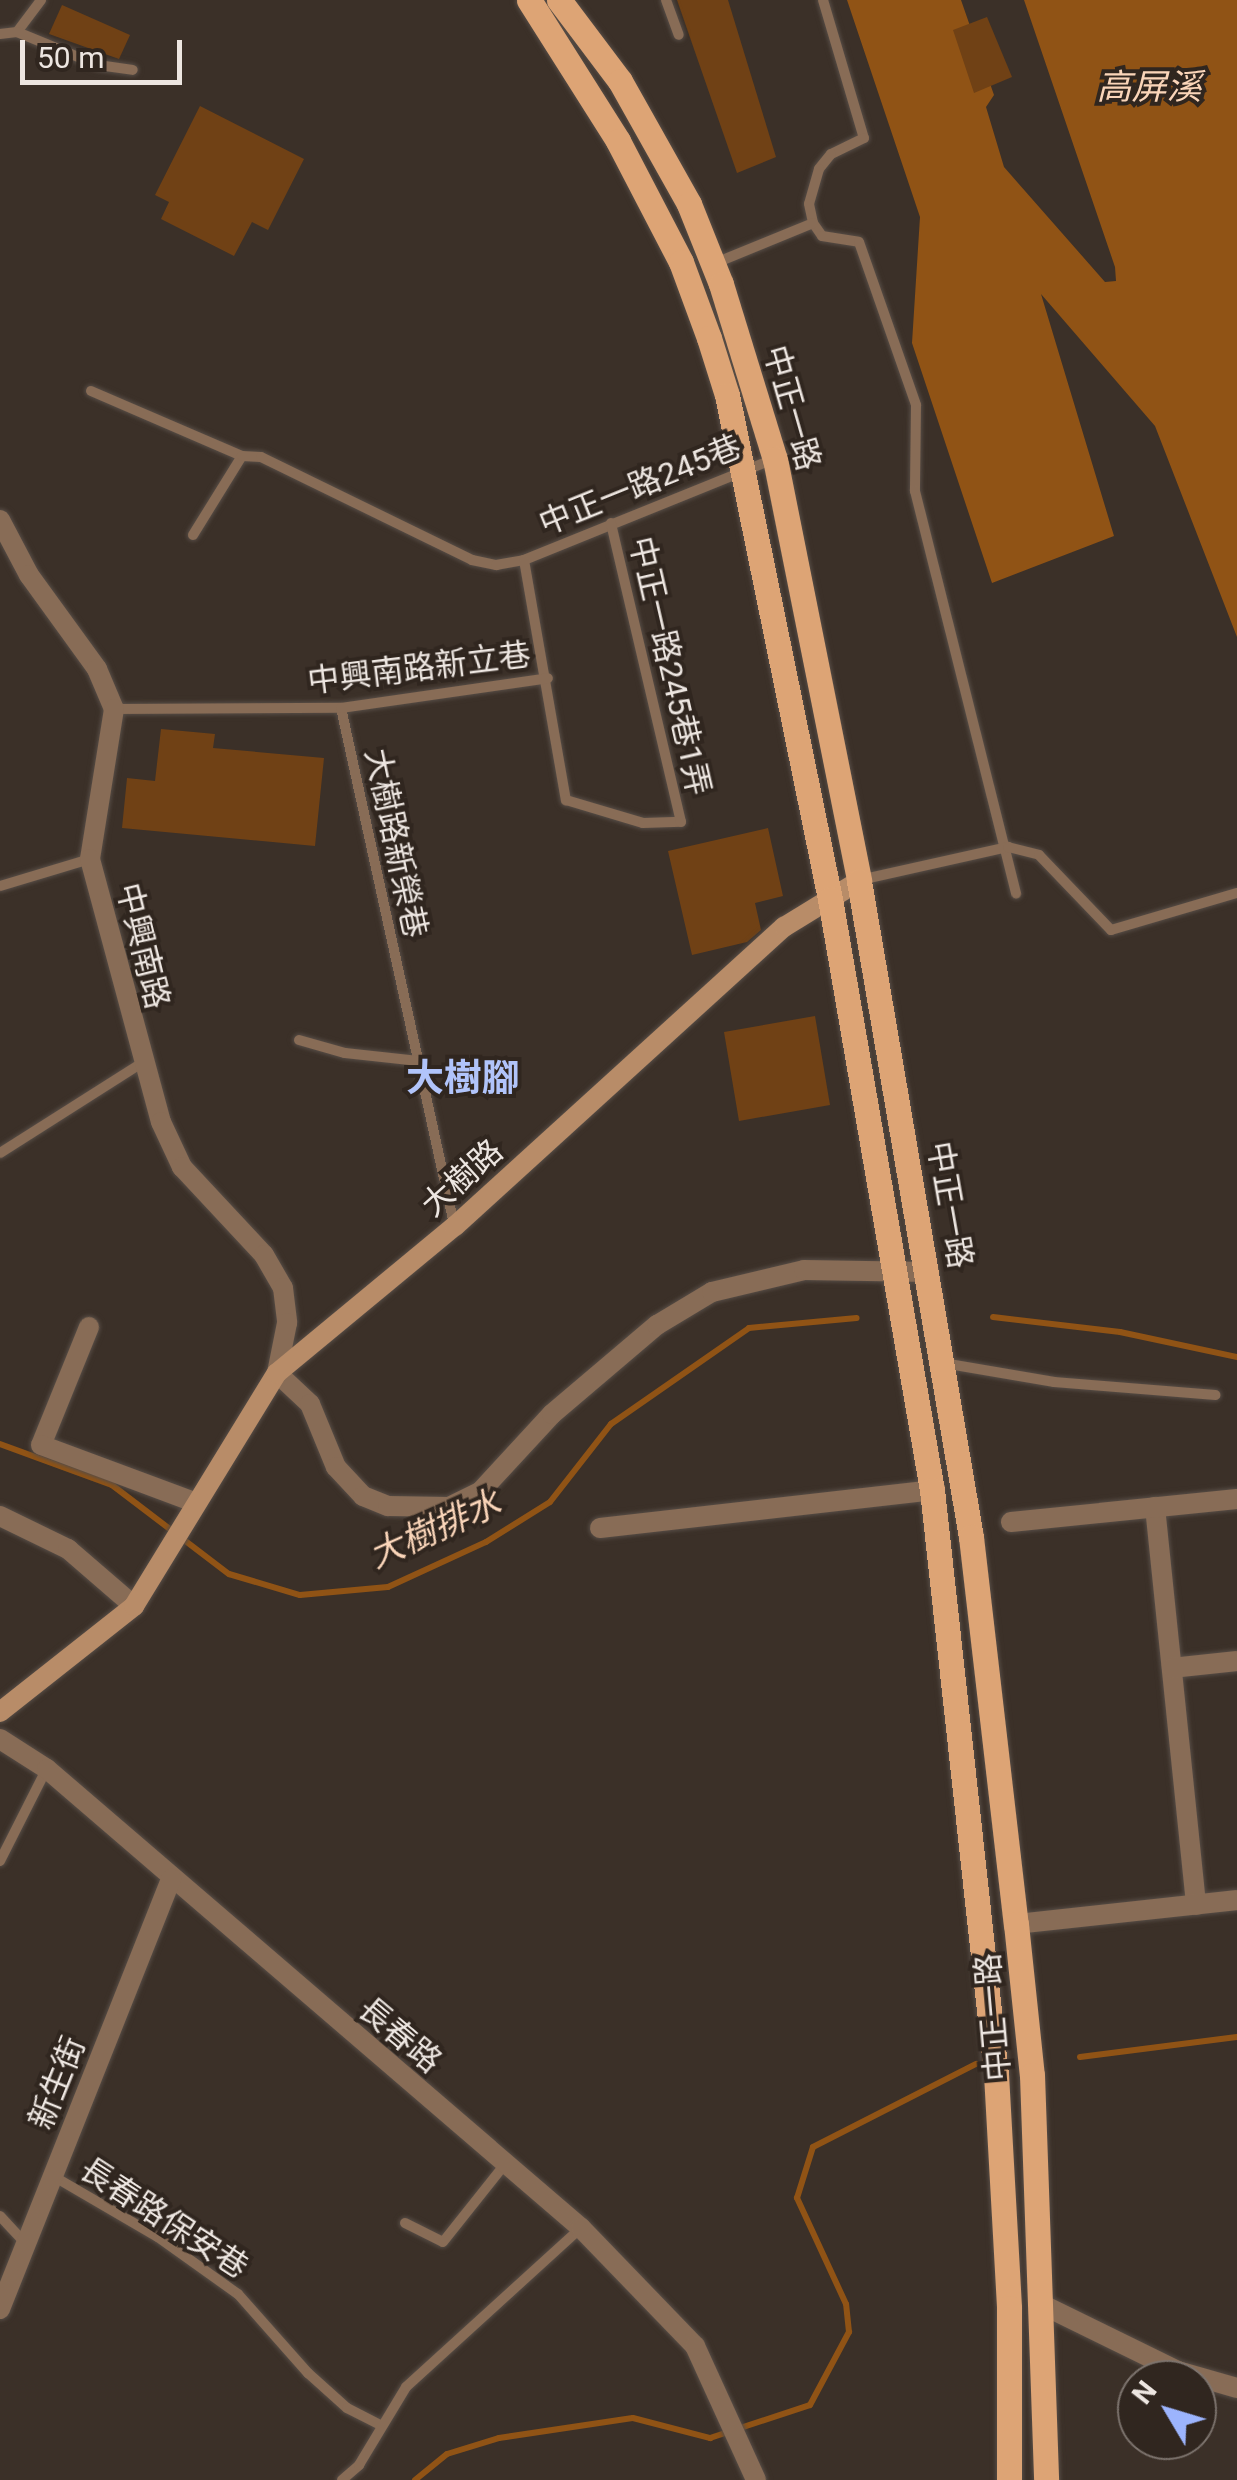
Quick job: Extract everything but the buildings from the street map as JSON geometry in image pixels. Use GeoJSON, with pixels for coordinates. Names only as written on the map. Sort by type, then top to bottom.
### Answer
{"type":"FeatureCollection","features":[{"type":"Feature","properties":{"kind":"main road","name":"中正一路"},"geometry":{"type":"LineString","coordinates":[[530,0],[618,141],[681,262],[727,395],[830,899],[932,1490],[996,2074],[1009,2308],[1009,2480]]}},
{"type":"Feature","properties":{"kind":"main road","name":"中正一路"},"geometry":{"type":"LineString","coordinates":[[559,0],[620,80],[688,204],[713,264],[775,458],[859,880],[929,1272],[971,1537],[1016,1924],[1043,2305],[1046,2480]]}},
{"type":"Feature","properties":{"kind":"street"},"geometry":{"type":"LineString","coordinates":[[0,520],[29,575],[98,669],[114,709]]}},
{"type":"Feature","properties":{"kind":"street","name":"中興南路"},"geometry":{"type":"LineString","coordinates":[[114,709],[90,859],[140,1064],[182,1167],[264,1255],[283,1288],[287,1323],[277,1374]]}},
{"type":"Feature","properties":{"kind":"street","name":"大樹路"},"geometry":{"type":"LineString","coordinates":[[134,1606],[148,1588],[190,1508],[277,1374],[455,1226],[784,927],[859,880]]}},
{"type":"Feature","properties":{"kind":"street"},"geometry":{"type":"LineString","coordinates":[[277,1374],[310,1404],[336,1467],[363,1496],[388,1506],[448,1507],[480,1492],[552,1414],[658,1325],[712,1292],[804,1270],[929,1272]]}},
{"type":"Feature","properties":{"kind":"street"},"geometry":{"type":"LineString","coordinates":[[89,1327],[41,1445],[190,1508]]}},
{"type":"Feature","properties":{"kind":"street"},"geometry":{"type":"LineString","coordinates":[[600,1528],[932,1490]]}},
{"type":"Feature","properties":{"kind":"street"},"geometry":{"type":"LineString","coordinates":[[1011,1522],[1237,1499]]}},
{"type":"Feature","properties":{"kind":"street"},"geometry":{"type":"LineString","coordinates":[[1155,1507],[1196,1905]]}},
{"type":"Feature","properties":{"kind":"street"},"geometry":{"type":"LineString","coordinates":[[0,1516],[68,1549],[134,1606],[0,1712]]}},
{"type":"Feature","properties":{"kind":"street"},"geometry":{"type":"LineString","coordinates":[[1172,1668],[1237,1661]]}},
{"type":"Feature","properties":{"kind":"street","name":"長春路"},"geometry":{"type":"LineString","coordinates":[[0,1740],[46,1769],[581,2228],[695,2346],[746,2471]]}},
{"type":"Feature","properties":{"kind":"street","name":"新生街"},"geometry":{"type":"LineString","coordinates":[[0,2310],[171,1879]]}},
{"type":"Feature","properties":{"kind":"street"},"geometry":{"type":"LineString","coordinates":[[1016,1924],[1237,1900]]}},
{"type":"Feature","properties":{"kind":"street"},"geometry":{"type":"LineString","coordinates":[[1043,2305],[1178,2371],[1237,2388]]}},
{"type":"Feature","properties":{"kind":"lane"},"geometry":{"type":"LineString","coordinates":[[17,32],[41,0]]}},
{"type":"Feature","properties":{"kind":"lane"},"geometry":{"type":"LineString","coordinates":[[666,0],[678,34]]}},
{"type":"Feature","properties":{"kind":"lane"},"geometry":{"type":"LineString","coordinates":[[823,0],[864,138],[831,154],[819,169],[810,204],[812,222],[822,236],[859,242],[916,404],[915,491],[1008,847],[1016,894]]}},
{"type":"Feature","properties":{"kind":"lane"},"geometry":{"type":"LineString","coordinates":[[0,34],[17,32],[98,64],[134,70]]}},
{"type":"Feature","properties":{"kind":"lane"},"geometry":{"type":"LineString","coordinates":[[713,264],[812,222]]}},
{"type":"Feature","properties":{"kind":"lane"},"geometry":{"type":"LineString","coordinates":[[91,391],[242,456],[261,457],[472,560],[524,560],[548,678]]}},
{"type":"Feature","properties":{"kind":"lane"},"geometry":{"type":"LineString","coordinates":[[193,535],[242,456]]}},
{"type":"Feature","properties":{"kind":"lane","name":"中正一路245巷"},"geometry":{"type":"LineString","coordinates":[[524,560],[740,468],[775,458]]}},
{"type":"Feature","properties":{"kind":"lane","name":"中正一路245巷1弄"},"geometry":{"type":"LineString","coordinates":[[548,678],[566,800],[643,822],[681,822],[611,523]]}},
{"type":"Feature","properties":{"kind":"lane","name":"中興南路新立巷"},"geometry":{"type":"LineString","coordinates":[[114,709],[341,708],[548,678]]}},
{"type":"Feature","properties":{"kind":"lane","name":"大樹路新榮巷"},"geometry":{"type":"LineString","coordinates":[[341,708],[455,1226]]}},
{"type":"Feature","properties":{"kind":"lane"},"geometry":{"type":"LineString","coordinates":[[859,880],[1008,847],[1039,855],[1111,930],[1237,893]]}},
{"type":"Feature","properties":{"kind":"lane"},"geometry":{"type":"LineString","coordinates":[[0,886],[90,859]]}},
{"type":"Feature","properties":{"kind":"lane"},"geometry":{"type":"LineString","coordinates":[[298,1040],[344,1054],[418,1061]]}},
{"type":"Feature","properties":{"kind":"lane"},"geometry":{"type":"LineString","coordinates":[[0,1153],[140,1064]]}},
{"type":"Feature","properties":{"kind":"lane"},"geometry":{"type":"LineString","coordinates":[[942,1363],[1054,1382],[1215,1395]]}},
{"type":"Feature","properties":{"kind":"lane"},"geometry":{"type":"LineString","coordinates":[[0,1861],[46,1769]]}},
{"type":"Feature","properties":{"kind":"lane"},"geometry":{"type":"LineString","coordinates":[[405,2223],[443,2242],[505,2164]]}},
{"type":"Feature","properties":{"kind":"lane","name":"長春路保安巷"},"geometry":{"type":"LineString","coordinates":[[52,2176],[158,2236],[238,2294],[308,2373],[347,2408],[378,2424]]}},
{"type":"Feature","properties":{"kind":"lane"},"geometry":{"type":"LineString","coordinates":[[0,2216],[26,2244]]}},
{"type":"Feature","properties":{"kind":"lane"},"geometry":{"type":"LineString","coordinates":[[342,2480],[359,2465],[378,2424],[406,2387],[581,2228]]}},
{"type":"Feature","properties":{"kind":"water","name":"高屏溪"},"geometry":{"type":"Polygon","coordinates":[[[847,0],[961,0],[994,95],[986,107],[1004,167],[1105,282],[1116,281],[1115,267],[1024,0],[1237,0],[1237,637],[1155,426],[1041,294],[1114,536],[992,583],[912,343],[920,217],[847,0]]]}},
{"type":"Feature","properties":{"kind":"waterway","name":"大樹排水"},"geometry":{"type":"LineString","coordinates":[[993,1317],[1120,1332],[1237,1357]]}},
{"type":"Feature","properties":{"kind":"waterway","name":"大樹排水"},"geometry":{"type":"LineString","coordinates":[[0,1444],[112,1485],[229,1574],[300,1595],[388,1587],[486,1542],[550,1502],[611,1424],[749,1328],[857,1318]]}},
{"type":"Feature","properties":{"kind":"waterway"},"geometry":{"type":"LineString","coordinates":[[1080,2057],[1237,2037]]}},
{"type":"Feature","properties":{"kind":"waterway"},"geometry":{"type":"LineString","coordinates":[[415,2480],[447,2454],[499,2438],[633,2418],[710,2438],[810,2405],[849,2332],[846,2304],[797,2198],[813,2147],[976,2064]]}},
{"type":"Feature","properties":{"kind":"district","name":"大樹腳"},"geometry":{"type":"Point","coordinates":[463,1079]}}]}
